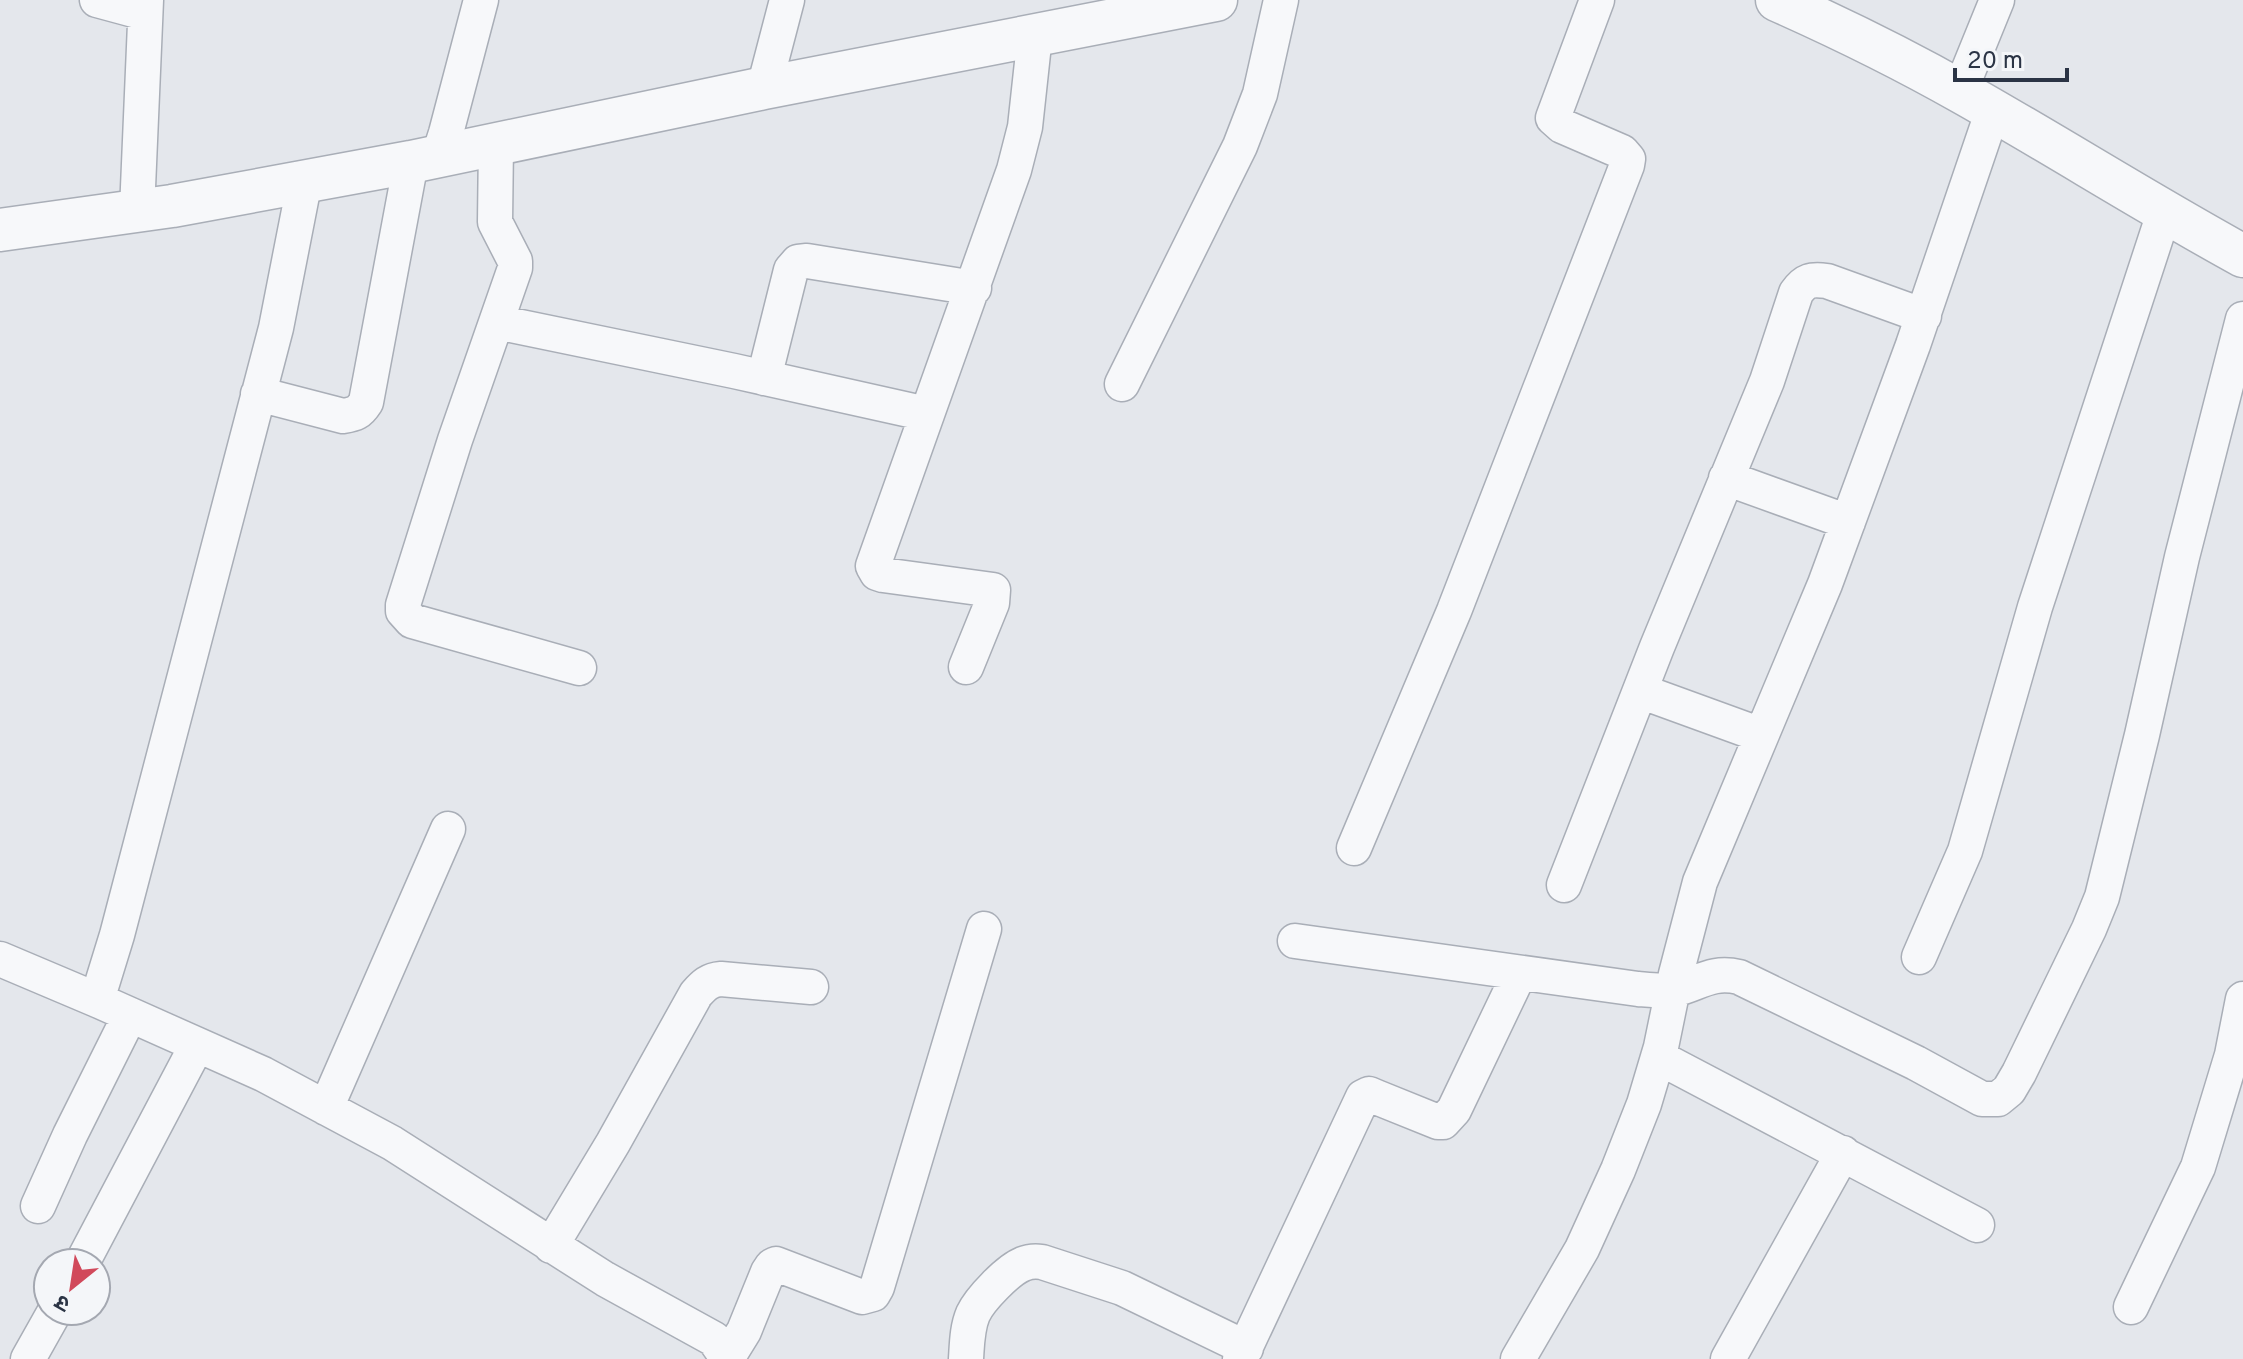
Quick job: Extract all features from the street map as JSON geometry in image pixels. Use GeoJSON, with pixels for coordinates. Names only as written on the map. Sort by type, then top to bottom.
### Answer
{"type":"FeatureCollection","features":[{"type":"Feature","properties":{"kind":"street"},"geometry":{"type":"LineString","coordinates":[[97,0],[145,7],[138,188]]}},
{"type":"Feature","properties":{"kind":"street"},"geometry":{"type":"LineString","coordinates":[[258,394],[343,416],[356,414],[366,402],[379,336],[481,0]]}},
{"type":"Feature","properties":{"kind":"street"},"geometry":{"type":"LineString","coordinates":[[770,64],[787,0]]}},
{"type":"Feature","properties":{"kind":"street"},"geometry":{"type":"LineString","coordinates":[[0,230],[138,188],[305,180],[437,140],[496,143],[770,64],[1035,35],[1216,0]]}},
{"type":"Feature","properties":{"kind":"street"},"geometry":{"type":"LineString","coordinates":[[1122,384],[1240,146],[1260,94],[1281,0]]}},
{"type":"Feature","properties":{"kind":"street"},"geometry":{"type":"LineString","coordinates":[[1354,848],[1454,611],[1627,165],[1628,159],[1622,152],[1562,126],[1553,118],[1597,0]]}},
{"type":"Feature","properties":{"kind":"street"},"geometry":{"type":"LineString","coordinates":[[1777,0],[1973,83],[2164,213],[2243,256]]}},
{"type":"Feature","properties":{"kind":"street"},"geometry":{"type":"LineString","coordinates":[[1518,1359],[1582,1249],[1644,1104],[1700,882],[1825,584],[1924,316],[1973,83],[1997,0]]}},
{"type":"Feature","properties":{"kind":"street"},"geometry":{"type":"LineString","coordinates":[[966,667],[992,603],[993,590],[883,575],[877,573],[873,566],[1014,170],[1025,127],[1035,35]]}},
{"type":"Feature","properties":{"kind":"street"},"geometry":{"type":"LineString","coordinates":[[496,143],[495,222],[515,261],[515,268],[455,440],[403,611],[412,621],[579,668]]}},
{"type":"Feature","properties":{"kind":"street"},"geometry":{"type":"LineString","coordinates":[[101,986],[276,328],[305,180]]}},
{"type":"Feature","properties":{"kind":"street"},"geometry":{"type":"LineString","coordinates":[[1919,957],[1965,851],[2035,607],[2164,213]]}},
{"type":"Feature","properties":{"kind":"street"},"geometry":{"type":"LineString","coordinates":[[764,378],[791,270],[798,262],[974,288]]}},
{"type":"Feature","properties":{"kind":"street"},"geometry":{"type":"LineString","coordinates":[[1564,885],[1767,381],[1796,293],[1803,283],[1811,279],[1827,281],[1924,316]]}},
{"type":"Feature","properties":{"kind":"street"},"geometry":{"type":"LineString","coordinates":[[1295,941],[1605,986],[1675,982],[1726,974],[1739,977],[1916,1063],[1982,1099],[1998,1099],[2009,1090],[2019,1073],[2102,897],[2182,557],[2243,319]]}},
{"type":"Feature","properties":{"kind":"street"},"geometry":{"type":"LineString","coordinates":[[497,322],[927,414]]}},
{"type":"Feature","properties":{"kind":"street"},"geometry":{"type":"LineString","coordinates":[[1726,478],[1848,522]]}},
{"type":"Feature","properties":{"kind":"street"},"geometry":{"type":"LineString","coordinates":[[1640,691],[1761,735]]}},
{"type":"Feature","properties":{"kind":"street"},"geometry":{"type":"LineString","coordinates":[[338,1082],[448,829]]}},
{"type":"Feature","properties":{"kind":"street"},"geometry":{"type":"LineString","coordinates":[[0,959],[101,986],[130,1015],[263,1074],[338,1082],[392,1143],[605,1279],[714,1339],[728,1358],[744,1331],[768,1272],[776,1264],[862,1297],[873,1294],[984,929]]}},
{"type":"Feature","properties":{"kind":"street"},"geometry":{"type":"LineString","coordinates":[[966,1359],[968,1334],[979,1304],[1013,1269],[1031,1261],[1122,1288],[1243,1353],[1363,1097],[1369,1094],[1443,1122],[1454,1110],[1519,974]]}},
{"type":"Feature","properties":{"kind":"street"},"geometry":{"type":"LineString","coordinates":[[551,1246],[704,985],[721,979],[811,987]]}},
{"type":"Feature","properties":{"kind":"street"},"geometry":{"type":"LineString","coordinates":[[2131,1307],[2198,1167],[2232,1055],[2243,999]]}},
{"type":"Feature","properties":{"kind":"street"},"geometry":{"type":"LineString","coordinates":[[38,1206],[130,1015]]}},
{"type":"Feature","properties":{"kind":"street"},"geometry":{"type":"LineString","coordinates":[[90,1247],[197,1045]]}},
{"type":"Feature","properties":{"kind":"street"},"geometry":{"type":"LineString","coordinates":[[1658,1057],[1977,1225]]}},
{"type":"Feature","properties":{"kind":"street"},"geometry":{"type":"LineString","coordinates":[[1728,1359],[1843,1153]]}},
{"type":"Feature","properties":{"kind":"street"},"geometry":{"type":"LineString","coordinates":[[28,1359],[46,1327]]}}]}
